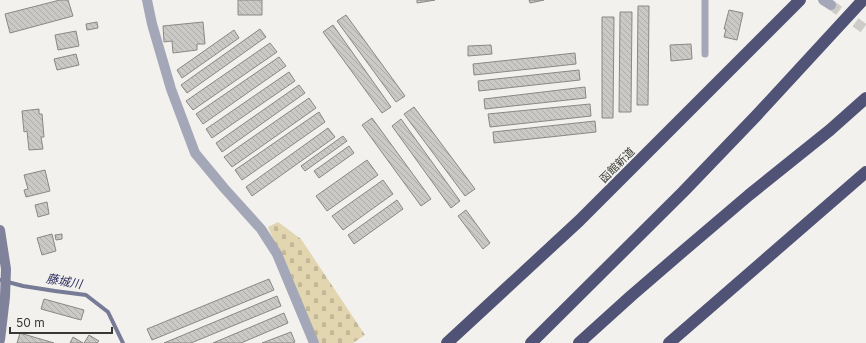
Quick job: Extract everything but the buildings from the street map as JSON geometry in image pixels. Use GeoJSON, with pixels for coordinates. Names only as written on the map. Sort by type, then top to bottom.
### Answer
{"type":"FeatureCollection","features":[{"type":"Feature","properties":{"kind":"highway","name":"函館新道"},"geometry":{"type":"LineString","coordinates":[[447,343],[579,222],[800,0]]}},
{"type":"Feature","properties":{"kind":"highway"},"geometry":{"type":"LineString","coordinates":[[531,343],[683,192],[756,116],[863,0]]}},
{"type":"Feature","properties":{"kind":"highway"},"geometry":{"type":"LineString","coordinates":[[579,343],[631,296],[749,195],[830,130],[866,98]]}},
{"type":"Feature","properties":{"kind":"highway"},"geometry":{"type":"LineString","coordinates":[[669,343],[866,172]]}},
{"type":"Feature","properties":{"kind":"street"},"geometry":{"type":"LineString","coordinates":[[147,0],[152,24],[171,89],[195,153],[261,229],[277,254],[314,343]]}},
{"type":"Feature","properties":{"kind":"street"},"geometry":{"type":"LineString","coordinates":[[0,230],[6,269],[5,297],[0,340]]}},
{"type":"Feature","properties":{"kind":"lane"},"geometry":{"type":"LineString","coordinates":[[704,0],[705,54]]}},
{"type":"Feature","properties":{"kind":"green space"},"geometry":{"type":"Polygon","coordinates":[[[278,222],[301,239],[365,335],[353,343],[318,343],[268,227],[278,222]]]}},
{"type":"Feature","properties":{"kind":"waterway","name":"藤城川"},"geometry":{"type":"LineString","coordinates":[[0,280],[23,286],[86,295],[108,312],[123,343]]}},
{"type":"Feature","properties":{"kind":"tunnel"},"geometry":{"type":"LineString","coordinates":[[831,5],[866,30]]}}]}
